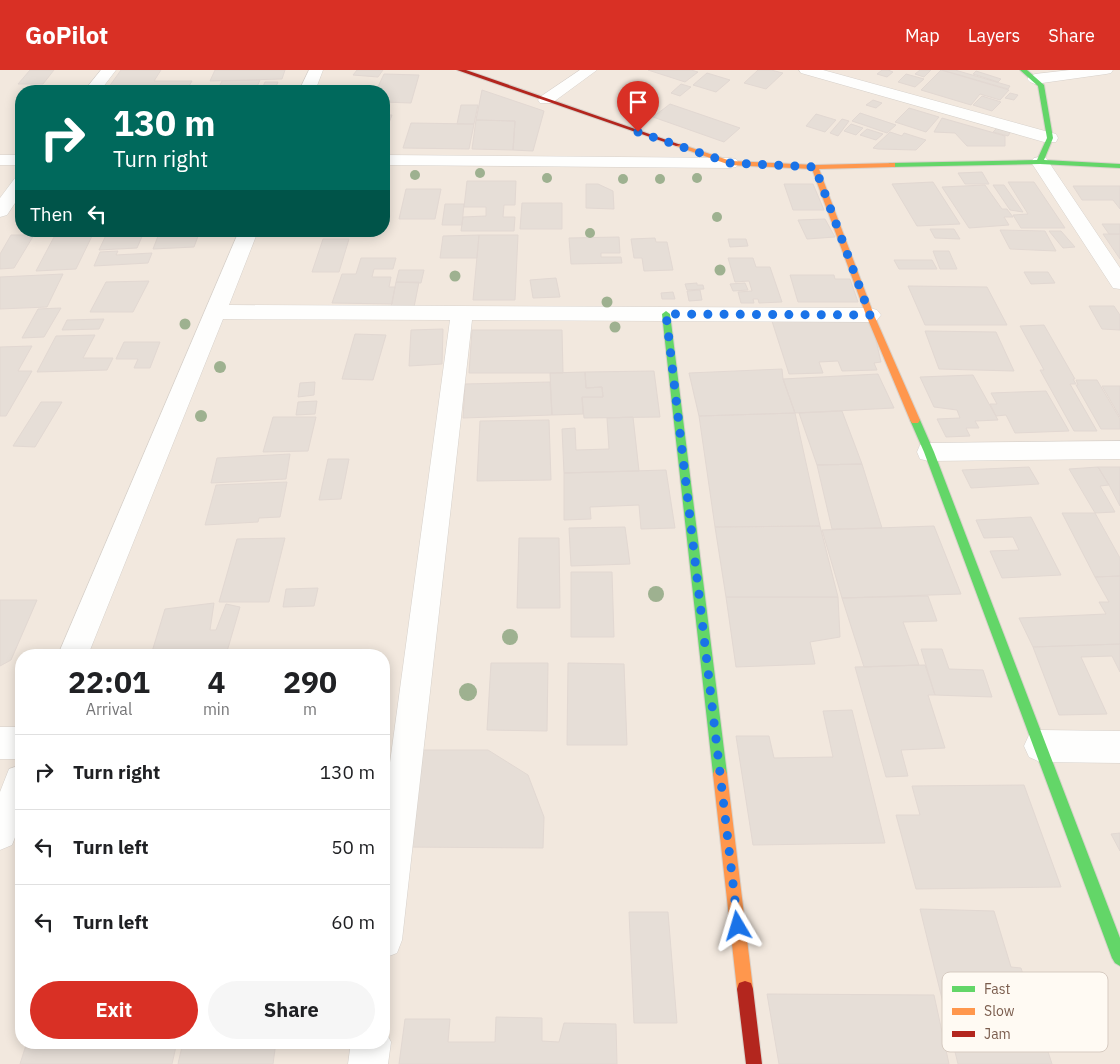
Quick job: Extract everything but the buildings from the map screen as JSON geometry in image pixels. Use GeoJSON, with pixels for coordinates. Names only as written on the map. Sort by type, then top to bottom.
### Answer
{"type":"FeatureCollection","features":[{"type":"Feature","properties":{"kind":"street"},"geometry":{"type":"LineString","coordinates":[[97,85],[109,70]]}},
{"type":"Feature","properties":{"kind":"street"},"geometry":{"type":"LineString","coordinates":[[310,85],[316,70]]}},
{"type":"Feature","properties":{"kind":"street"},"geometry":{"type":"LineString","coordinates":[[460,70],[730,163]]}},
{"type":"Feature","properties":{"kind":"street"},"geometry":{"type":"LineString","coordinates":[[546,100],[590,70]]}},
{"type":"Feature","properties":{"kind":"street"},"geometry":{"type":"LineString","coordinates":[[806,70],[1050,138]]}},
{"type":"Feature","properties":{"kind":"street"},"geometry":{"type":"LineString","coordinates":[[1029,74],[1106,70]]}},
{"type":"Feature","properties":{"kind":"street"},"geometry":{"type":"LineString","coordinates":[[1029,74],[1041,85],[1050,138],[1040,162]]}},
{"type":"Feature","properties":{"kind":"street"},"geometry":{"type":"LineString","coordinates":[[0,160],[15,160]]}},
{"type":"Feature","properties":{"kind":"street"},"geometry":{"type":"LineString","coordinates":[[390,160],[730,163],[815,167],[1040,162],[1120,166]]}},
{"type":"Feature","properties":{"kind":"street"},"geometry":{"type":"LineString","coordinates":[[1040,162],[1120,283]]}},
{"type":"Feature","properties":{"kind":"street"},"geometry":{"type":"LineString","coordinates":[[815,167],[870,315],[929,452],[1120,958]]}},
{"type":"Feature","properties":{"kind":"street"},"geometry":{"type":"LineString","coordinates":[[0,211],[15,190]]}},
{"type":"Feature","properties":{"kind":"street"},"geometry":{"type":"LineString","coordinates":[[75,649],[246,237]]}},
{"type":"Feature","properties":{"kind":"street"},"geometry":{"type":"LineString","coordinates":[[215,312],[870,315]]}},
{"type":"Feature","properties":{"kind":"street"},"geometry":{"type":"LineString","coordinates":[[390,892],[462,313]]}},
{"type":"Feature","properties":{"kind":"street"},"geometry":{"type":"LineString","coordinates":[[666,314],[754,1064]]}},
{"type":"Feature","properties":{"kind":"street"},"geometry":{"type":"LineString","coordinates":[[929,452],[1120,450]]}},
{"type":"Feature","properties":{"kind":"street"},"geometry":{"type":"LineString","coordinates":[[0,744],[15,743]]}},
{"type":"Feature","properties":{"kind":"street"},"geometry":{"type":"LineString","coordinates":[[1040,746],[1120,747]]}},
{"type":"Feature","properties":{"kind":"street"},"geometry":{"type":"LineString","coordinates":[[0,833],[15,796]]}},
{"type":"Feature","properties":{"kind":"street"},"geometry":{"type":"LineString","coordinates":[[368,1064],[370,1049]]}},
{"type":"Feature","properties":{"kind":"shaded area"},"geometry":{"type":"Polygon","coordinates":[[[0,70],[1120,70],[1120,1064],[0,1064],[0,70]]]}},
{"type":"Feature","properties":{"kind":"traffic: fast"},"geometry":{"type":"LineString","coordinates":[[1023,70],[1041,85],[1050,138],[1040,162]]}},
{"type":"Feature","properties":{"kind":"traffic: fast"},"geometry":{"type":"LineString","coordinates":[[892,165],[1040,162],[1120,166]]}},
{"type":"Feature","properties":{"kind":"traffic: fast"},"geometry":{"type":"LineString","coordinates":[[666,314],[720,774]]}},
{"type":"Feature","properties":{"kind":"traffic: fast"},"geometry":{"type":"LineString","coordinates":[[915,420],[929,452],[1120,958]]}},
{"type":"Feature","properties":{"kind":"traffic: slow"},"geometry":{"type":"LineString","coordinates":[[678,145],[730,163],[815,167],[892,165]]}},
{"type":"Feature","properties":{"kind":"traffic: slow"},"geometry":{"type":"LineString","coordinates":[[815,167],[870,315],[915,420]]}},
{"type":"Feature","properties":{"kind":"traffic: slow"},"geometry":{"type":"LineString","coordinates":[[720,774],[745,989]]}},
{"type":"Feature","properties":{"kind":"traffic: jam"},"geometry":{"type":"LineString","coordinates":[[460,70],[678,145]]}},
{"type":"Feature","properties":{"kind":"traffic: jam"},"geometry":{"type":"LineString","coordinates":[[745,989],[754,1064]]}},
{"type":"Feature","properties":{"kind":"route"},"geometry":{"type":"LineString","coordinates":[[638,132],[730,163],[815,167],[870,315],[666,314],[738,926]]}}]}
